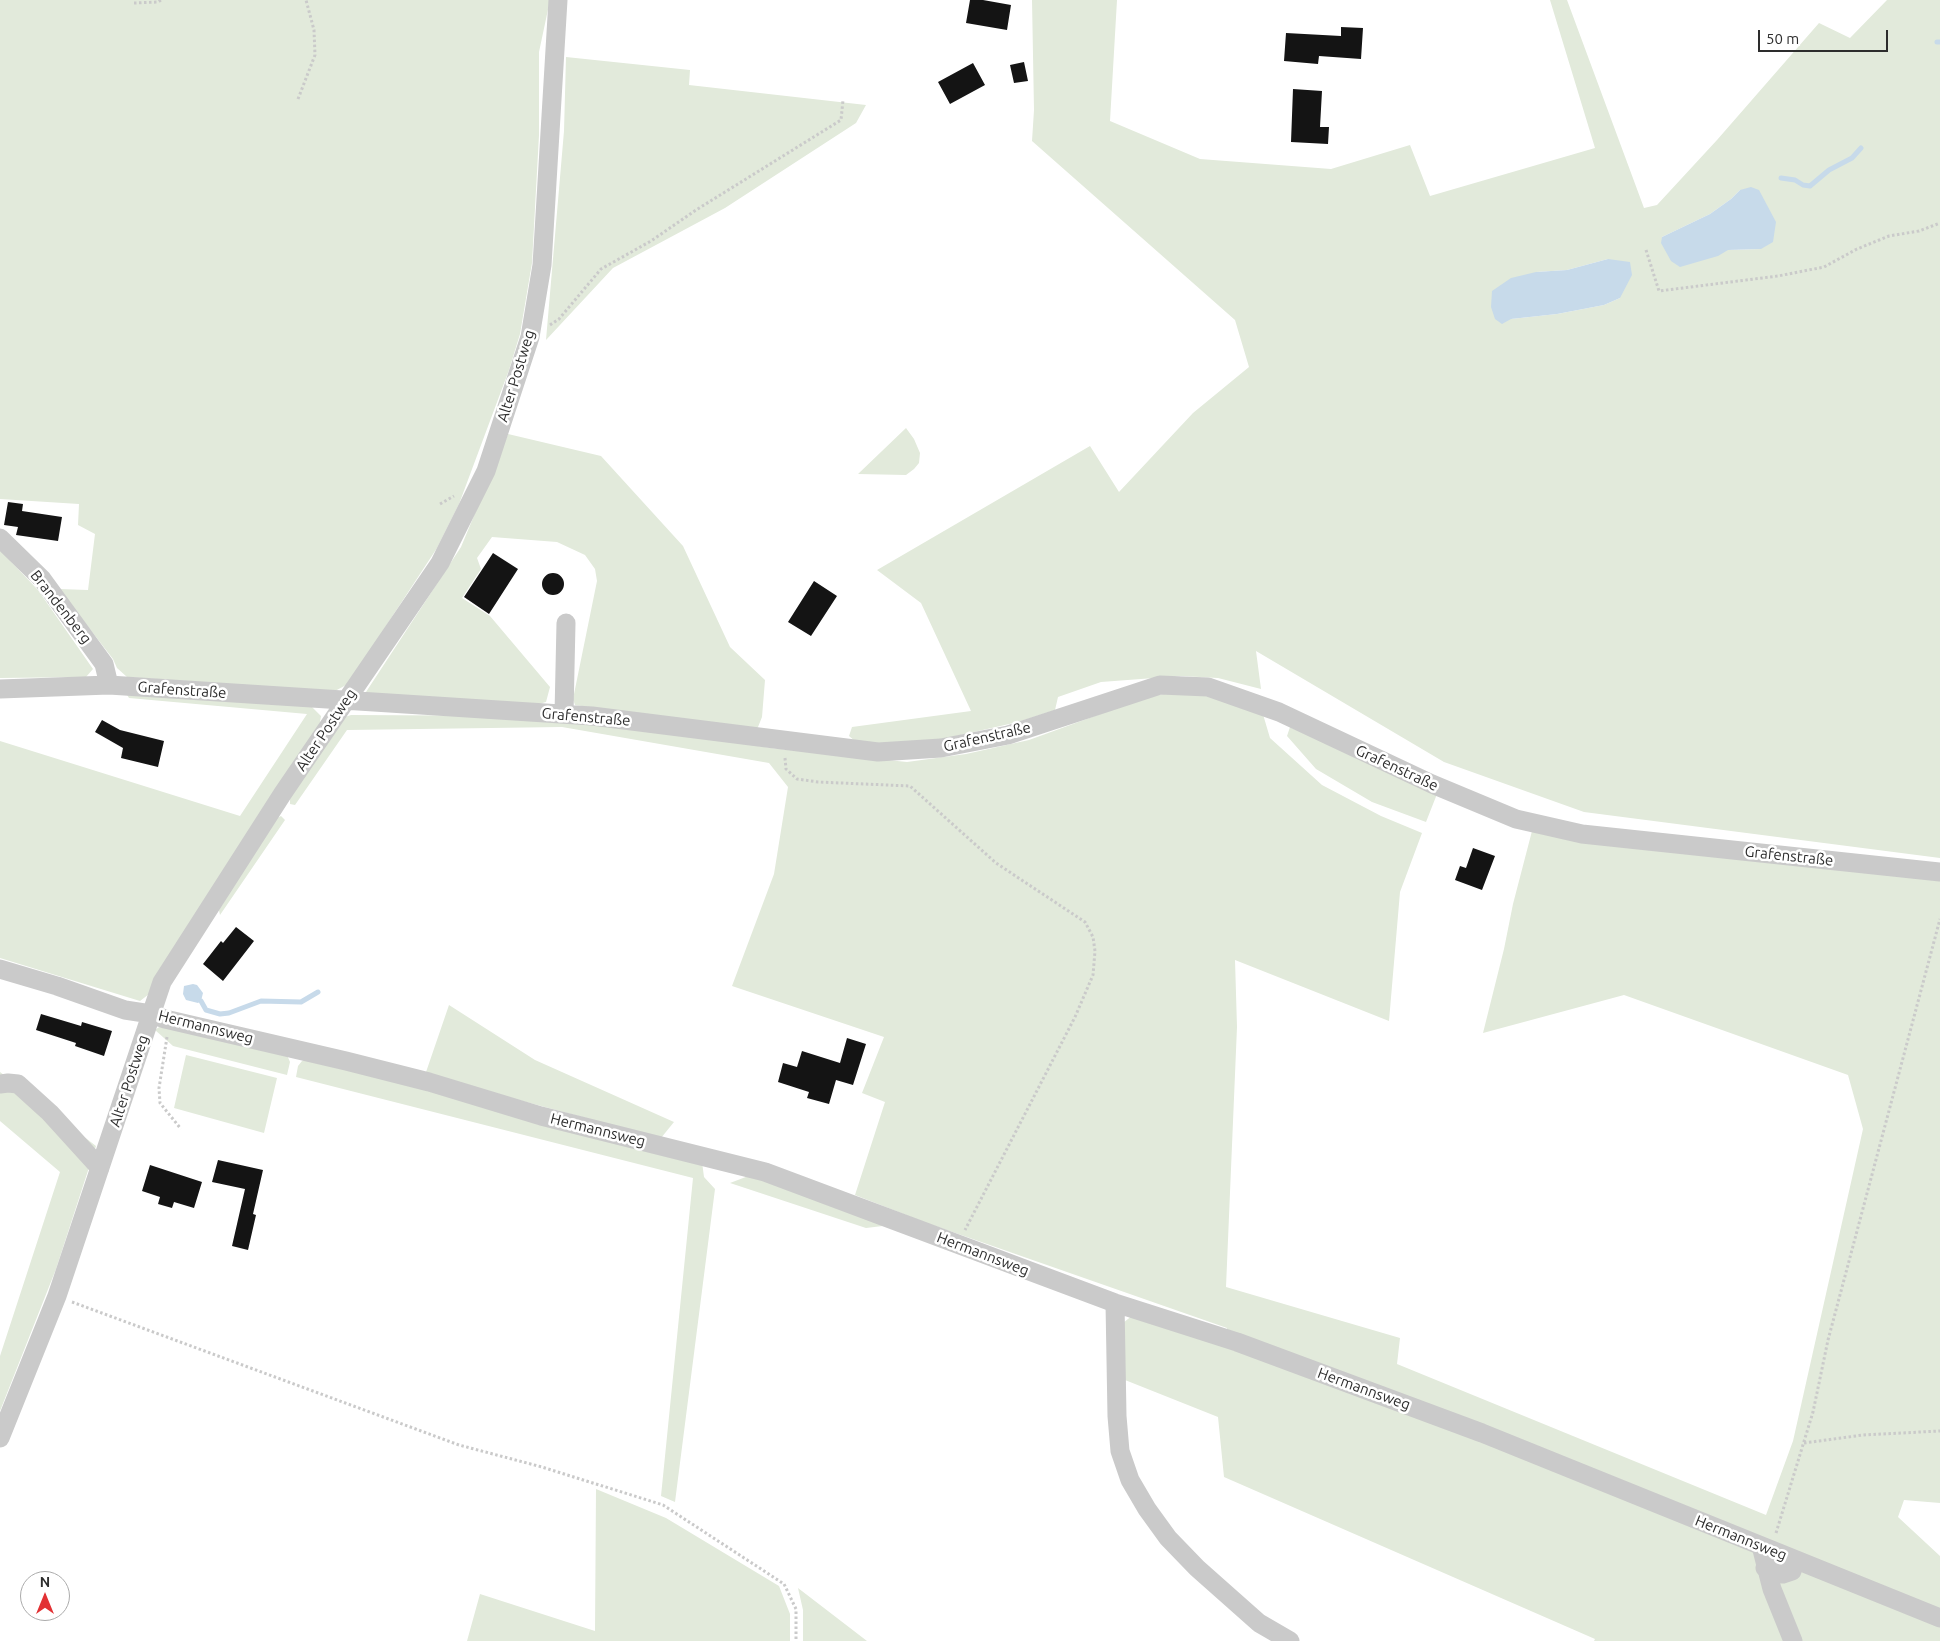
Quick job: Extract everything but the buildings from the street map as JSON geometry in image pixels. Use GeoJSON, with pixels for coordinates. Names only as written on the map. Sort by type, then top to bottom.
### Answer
{"type":"FeatureCollection","features":[{"type":"Feature","properties":{"kind":"street","name":"Alter Postweg"},"geometry":{"type":"LineString","coordinates":[[0,1438],[56,1296],[100,1168],[158,1016],[162,982],[283,792],[440,563],[486,471],[530,337],[542,265],[558,0]]}},
{"type":"Feature","properties":{"kind":"street","name":"Brandenberg"},"geometry":{"type":"LineString","coordinates":[[0,538],[42,579],[104,664],[109,685]]}},
{"type":"Feature","properties":{"kind":"street"},"geometry":{"type":"LineString","coordinates":[[564,714],[566,623]]}},
{"type":"Feature","properties":{"kind":"street","name":"Grafenstraße"},"geometry":{"type":"LineString","coordinates":[[0,689],[109,685],[564,714],[602,717],[878,752],[941,748],[1008,735],[1160,685],[1208,687],[1279,712],[1432,784],[1516,819],[1582,834],[1940,872]]}},
{"type":"Feature","properties":{"kind":"street","name":"Hermannsweg"},"geometry":{"type":"LineString","coordinates":[[0,969],[57,986],[125,1010],[158,1016],[346,1061],[429,1082],[541,1116],[766,1172],[1115,1303],[1237,1342],[1482,1433],[1766,1555],[1795,1560],[1940,1618]]}},
{"type":"Feature","properties":{"kind":"street"},"geometry":{"type":"LineString","coordinates":[[0,1084],[8,1082],[18,1084],[50,1113],[100,1168]]}},
{"type":"Feature","properties":{"kind":"street"},"geometry":{"type":"LineString","coordinates":[[1115,1303],[1117,1416],[1120,1451],[1130,1480],[1147,1509],[1168,1538],[1196,1568],[1258,1623],[1290,1641]]}},
{"type":"Feature","properties":{"kind":"street"},"geometry":{"type":"LineString","coordinates":[[1766,1555],[1793,1641]]}},
{"type":"Feature","properties":{"kind":"path"},"geometry":{"type":"LineString","coordinates":[[134,3],[158,2],[161,0]]}},
{"type":"Feature","properties":{"kind":"path"},"geometry":{"type":"LineString","coordinates":[[298,99],[315,55],[314,30],[306,0]]}},
{"type":"Feature","properties":{"kind":"path"},"geometry":{"type":"LineString","coordinates":[[530,337],[559,318],[601,270],[651,241],[696,210],[842,120],[843,100]]}},
{"type":"Feature","properties":{"kind":"path"},"geometry":{"type":"LineString","coordinates":[[1646,250],[1659,291],[1778,276],[1824,267],[1857,249],[1889,236],[1919,231],[1940,223]]}},
{"type":"Feature","properties":{"kind":"path"},"geometry":{"type":"LineString","coordinates":[[787,740],[786,769],[797,779],[818,782],[910,786],[996,863],[1085,922],[1093,937],[1095,951],[1093,975],[1075,1017],[962,1235]]}},
{"type":"Feature","properties":{"kind":"path"},"geometry":{"type":"LineString","coordinates":[[1766,1555],[1813,1412],[1828,1340],[1940,920]]}},
{"type":"Feature","properties":{"kind":"path"},"geometry":{"type":"LineString","coordinates":[[158,1016],[167,1034],[159,1088],[160,1103],[181,1129]]}},
{"type":"Feature","properties":{"kind":"path"},"geometry":{"type":"LineString","coordinates":[[56,1296],[459,1445],[542,1467],[662,1505],[784,1584],[796,1609],[796,1641]]}},
{"type":"Feature","properties":{"kind":"path"},"geometry":{"type":"LineString","coordinates":[[1804,1443],[1863,1435],[1940,1431]]}},
{"type":"Feature","properties":{"kind":"green space"},"geometry":{"type":"Polygon","coordinates":[[[0,0],[550,0],[539,52],[539,135],[532,263],[520,334],[509,370],[459,504],[437,548],[348,684],[335,691],[127,677],[117,668],[113,659],[59,589],[88,590],[95,534],[78,525],[79,504],[0,499],[0,0]]]}},
{"type":"Feature","properties":{"kind":"green space"},"geometry":{"type":"Polygon","coordinates":[[[1032,0],[1117,0],[1110,121],[1200,159],[1331,169],[1410,145],[1430,196],[1595,148],[1550,0],[1567,0],[1644,208],[1657,205],[1717,140],[1819,23],[1850,38],[1887,0],[1940,0],[1940,858],[1584,812],[1444,762],[1256,651],[1261,689],[1218,678],[1181,676],[1101,682],[1058,697],[1055,710],[1018,722],[943,739],[885,746],[856,742],[849,736],[852,727],[971,711],[921,603],[877,570],[1090,446],[1119,492],[1193,413],[1249,367],[1235,320],[1032,141],[1034,110],[1032,0]],[[1740,190],[1710,214],[1662,237],[1728,250],[1761,249],[1740,190]],[[1608,259],[1567,270],[1536,272],[1511,319],[1557,314],[1604,305],[1620,298],[1608,259]]]}},
{"type":"Feature","properties":{"kind":"green space"},"geometry":{"type":"Polygon","coordinates":[[[566,57],[690,70],[689,85],[866,105],[856,123],[725,208],[613,268],[546,340],[564,131],[566,57]]]}},
{"type":"Feature","properties":{"kind":"green space"},"geometry":{"type":"Polygon","coordinates":[[[906,428],[914,439],[920,453],[919,463],[914,469],[906,475],[858,474],[906,428]]]}},
{"type":"Feature","properties":{"kind":"green space"},"geometry":{"type":"Polygon","coordinates":[[[508,434],[601,456],[683,546],[730,647],[765,680],[762,717],[754,731],[575,705],[573,699],[597,581],[595,569],[585,555],[557,542],[492,537],[477,558],[481,569],[462,598],[490,616],[550,687],[546,702],[539,704],[370,696],[366,692],[461,547],[508,434]]]}},
{"type":"Feature","properties":{"kind":"green space"},"geometry":{"type":"Polygon","coordinates":[[[0,550],[38,590],[93,669],[86,677],[0,678],[0,550]]]}},
{"type":"Feature","properties":{"kind":"green space"},"geometry":{"type":"Polygon","coordinates":[[[1182,691],[1220,698],[1262,711],[1270,738],[1322,785],[1381,816],[1422,833],[1400,892],[1389,1021],[1235,960],[1237,1027],[1226,1287],[1400,1338],[1397,1364],[1766,1515],[1793,1441],[1863,1129],[1848,1075],[1624,995],[1483,1033],[1532,831],[1587,842],[1940,881],[1940,1503],[1904,1500],[1898,1517],[1940,1556],[1940,1641],[1594,1641],[1595,1639],[1224,1477],[1218,1417],[1125,1380],[1123,1323],[1133,1315],[1228,1347],[1227,1328],[924,1222],[855,1195],[885,1102],[862,1093],[884,1037],[732,986],[774,874],[788,787],[769,763],[562,727],[347,730],[295,805],[290,804],[290,794],[339,719],[351,715],[541,716],[630,726],[771,748],[907,762],[966,754],[1029,740],[1147,697],[1182,691]]]}},
{"type":"Feature","properties":{"kind":"green space"},"geometry":{"type":"Polygon","coordinates":[[[126,693],[312,707],[321,716],[319,728],[153,991],[140,1001],[0,958],[0,741],[240,816],[307,714],[129,698],[126,693]]]}},
{"type":"Feature","properties":{"kind":"green space"},"geometry":{"type":"Polygon","coordinates":[[[1290,727],[1437,794],[1426,822],[1372,802],[1316,769],[1287,736],[1290,727]]]}},
{"type":"Feature","properties":{"kind":"green space"},"geometry":{"type":"Polygon","coordinates":[[[281,816],[285,820],[220,915],[219,910],[275,819],[281,816]]]}},
{"type":"Feature","properties":{"kind":"green space"},"geometry":{"type":"Polygon","coordinates":[[[449,1005],[535,1060],[674,1122],[661,1138],[425,1075],[449,1005]]]}},
{"type":"Feature","properties":{"kind":"green space"},"geometry":{"type":"Polygon","coordinates":[[[162,1025],[287,1055],[290,1062],[287,1075],[173,1046],[155,1030],[162,1025]]]}},
{"type":"Feature","properties":{"kind":"green space"},"geometry":{"type":"Polygon","coordinates":[[[186,1055],[277,1078],[264,1133],[174,1108],[186,1055]]]}},
{"type":"Feature","properties":{"kind":"green space"},"geometry":{"type":"Polygon","coordinates":[[[310,1059],[702,1162],[704,1177],[715,1189],[675,1502],[661,1496],[693,1178],[296,1077],[298,1066],[302,1061],[310,1059]]]}},
{"type":"Feature","properties":{"kind":"green space"},"geometry":{"type":"Polygon","coordinates":[[[0,1072],[96,1146],[56,1269],[0,1411],[0,1356],[60,1172],[0,1121],[0,1072]]]}},
{"type":"Feature","properties":{"kind":"green space"},"geometry":{"type":"Polygon","coordinates":[[[751,1175],[891,1225],[866,1228],[730,1183],[751,1175]]]}},
{"type":"Feature","properties":{"kind":"green space"},"geometry":{"type":"Polygon","coordinates":[[[596,1489],[666,1518],[779,1586],[790,1614],[790,1641],[467,1641],[480,1594],[595,1631],[596,1489]]]}},
{"type":"Feature","properties":{"kind":"green space"},"geometry":{"type":"Polygon","coordinates":[[[798,1588],[867,1641],[803,1641],[803,1610],[798,1588]]]}},
{"type":"Feature","properties":{"kind":"water"},"geometry":{"type":"Polygon","coordinates":[[[1751,187],[1759,190],[1776,222],[1773,242],[1761,249],[1728,250],[1718,256],[1680,267],[1671,261],[1661,243],[1662,237],[1710,214],[1740,190],[1751,187]]]}},
{"type":"Feature","properties":{"kind":"water"},"geometry":{"type":"Polygon","coordinates":[[[1608,259],[1630,262],[1632,275],[1620,298],[1604,305],[1557,314],[1511,319],[1502,324],[1495,319],[1491,307],[1492,291],[1511,278],[1536,272],[1567,270],[1608,259]]]}},
{"type":"Feature","properties":{"kind":"water"},"geometry":{"type":"Polygon","coordinates":[[[197,985],[203,993],[201,1001],[198,1003],[186,1000],[183,994],[184,986],[197,985]]]}},
{"type":"Feature","properties":{"kind":"waterway"},"geometry":{"type":"LineString","coordinates":[[1781,178],[1795,180],[1803,185],[1810,186],[1829,170],[1852,158],[1861,148]]}},
{"type":"Feature","properties":{"kind":"waterway"},"geometry":{"type":"LineString","coordinates":[[201,1001],[206,1010],[220,1014],[229,1013],[261,1001],[301,1002],[318,992]]}}]}
